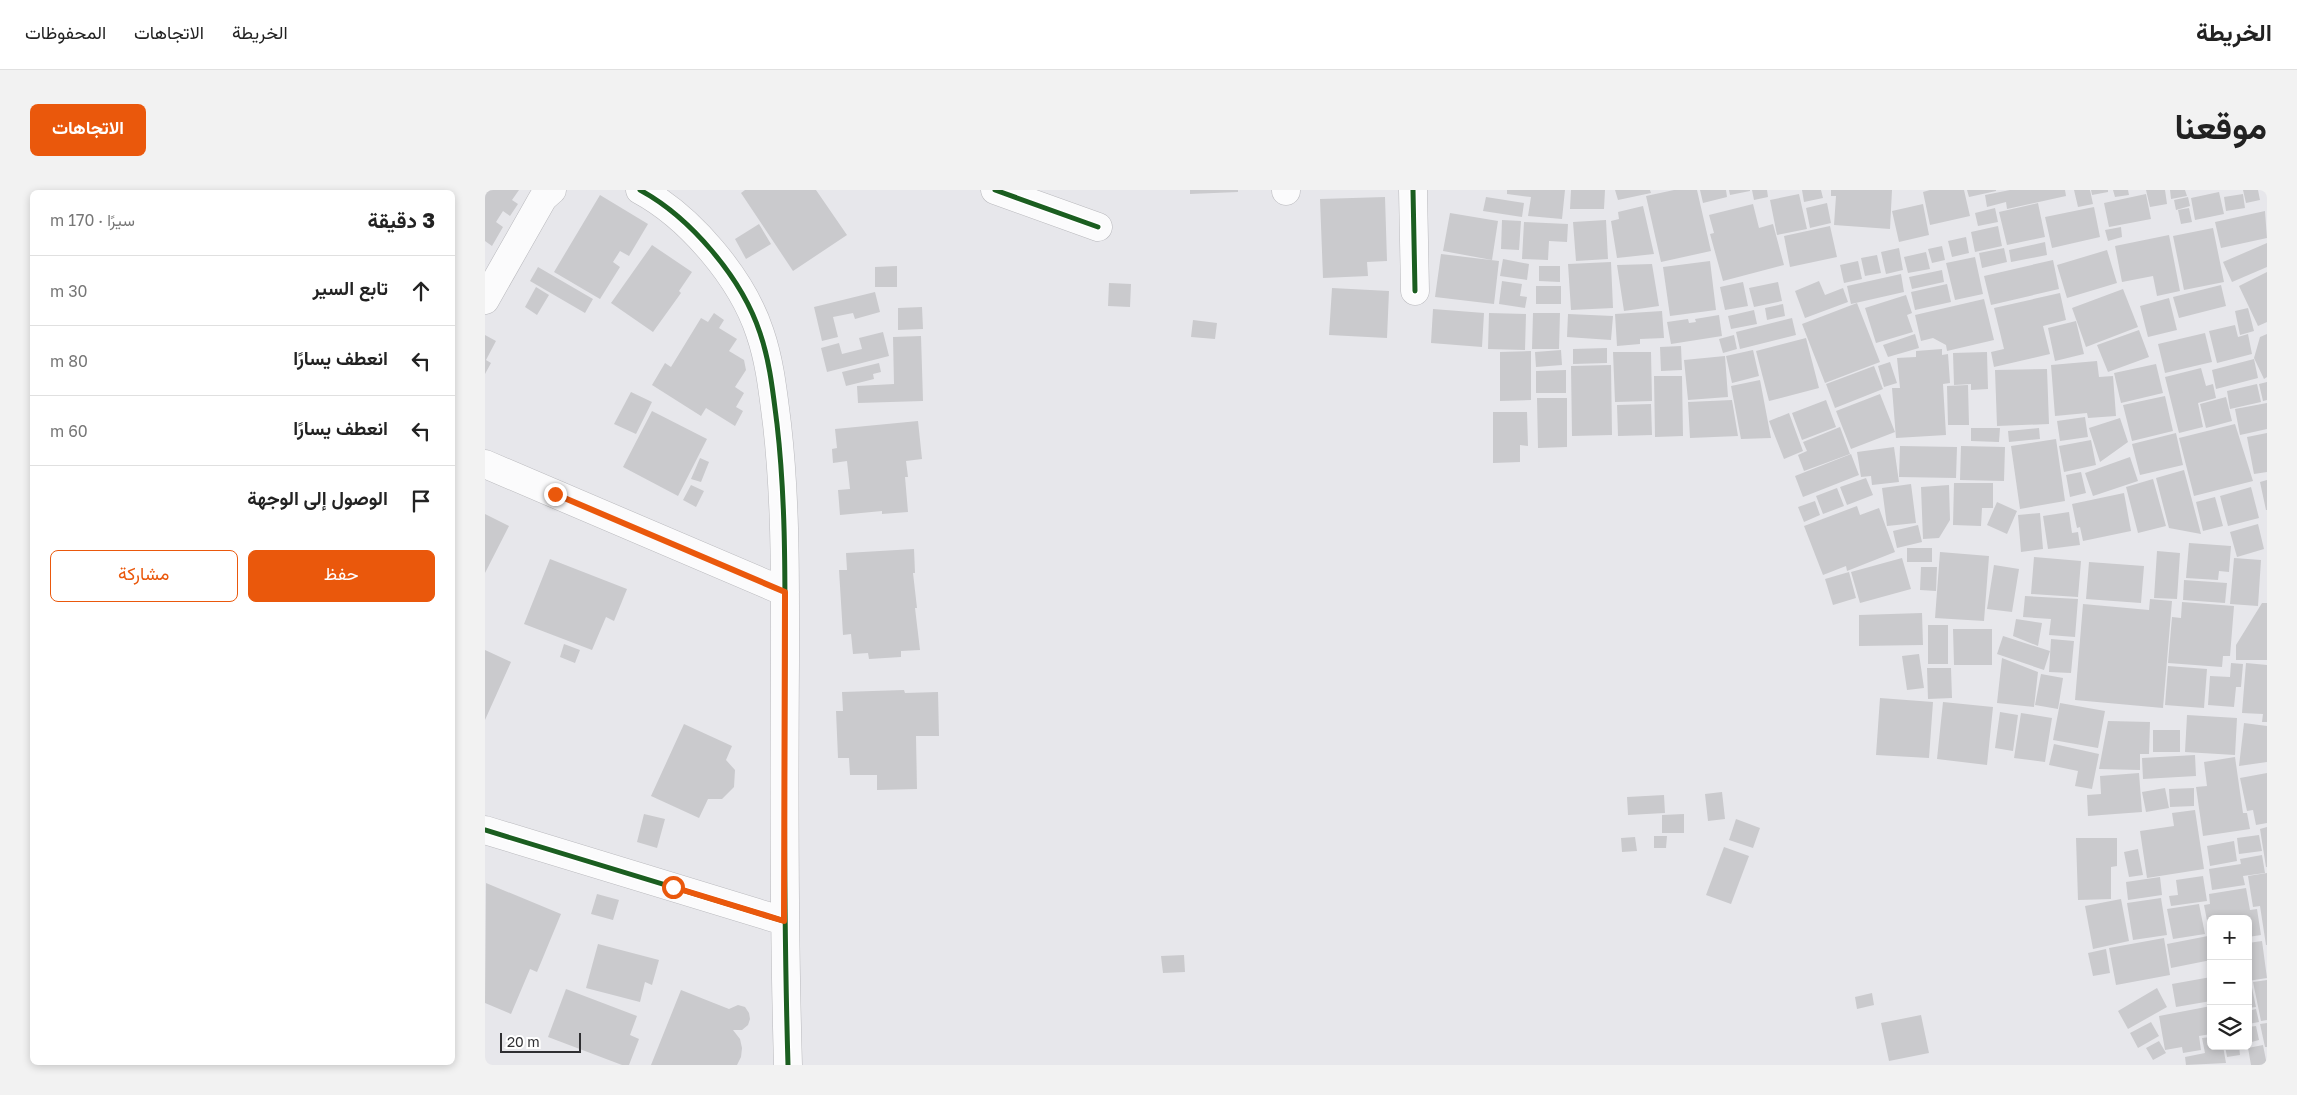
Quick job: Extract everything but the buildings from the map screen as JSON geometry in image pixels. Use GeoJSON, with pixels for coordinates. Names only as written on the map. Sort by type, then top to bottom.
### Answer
{"type":"FeatureCollection","features":[{"type":"Feature","properties":{"kind":"street"},"geometry":{"type":"LineString","coordinates":[[485,300],[543,198],[552,190]]}},
{"type":"Feature","properties":{"kind":"street"},"geometry":{"type":"LineString","coordinates":[[640,190],[660,200],[703,240],[740,289],[760,332],[772,384],[781,462],[785,592],[784,921],[788,1065]]}},
{"type":"Feature","properties":{"kind":"street"},"geometry":{"type":"LineString","coordinates":[[995,190],[1098,226]]}},
{"type":"Feature","properties":{"kind":"street"},"geometry":{"type":"LineString","coordinates":[[1413,190],[1415,291]]}},
{"type":"Feature","properties":{"kind":"street"},"geometry":{"type":"LineString","coordinates":[[485,464],[785,592]]}},
{"type":"Feature","properties":{"kind":"street"},"geometry":{"type":"LineString","coordinates":[[485,830],[784,921]]}},
{"type":"Feature","properties":{"kind":"cycle path"},"geometry":{"type":"LineString","coordinates":[[640,190],[677,216],[695,233],[712,251],[741,291],[760,333],[771,378],[780,453],[784,542],[788,1065]]}},
{"type":"Feature","properties":{"kind":"cycle path"},"geometry":{"type":"LineString","coordinates":[[995,190],[1098,227]]}},
{"type":"Feature","properties":{"kind":"cycle path"},"geometry":{"type":"LineString","coordinates":[[1413,190],[1415,291]]}},
{"type":"Feature","properties":{"kind":"cycle path"},"geometry":{"type":"LineString","coordinates":[[485,830],[784,921]]}},
{"type":"Feature","properties":{"kind":"route"},"geometry":{"type":"LineString","coordinates":[[555,494],[785,592],[784,921],[673,887]]}}]}
